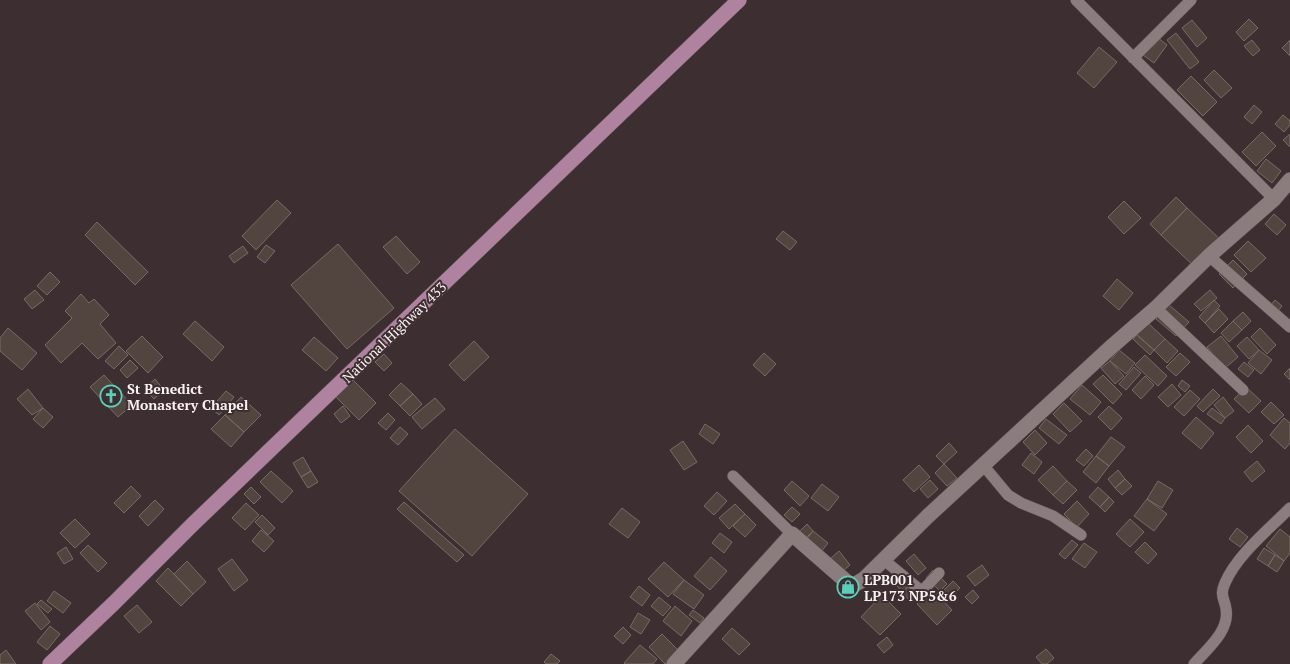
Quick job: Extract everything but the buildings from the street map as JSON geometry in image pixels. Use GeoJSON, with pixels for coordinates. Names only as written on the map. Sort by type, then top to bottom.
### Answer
{"type":"FeatureCollection","features":[{"type":"Feature","properties":{"kind":"main road","name":"National Highway 433"},"geometry":{"type":"LineString","coordinates":[[50,664],[193,524],[739,0]]}},
{"type":"Feature","properties":{"kind":"street"},"geometry":{"type":"LineString","coordinates":[[1076,0],[1274,199]]}},
{"type":"Feature","properties":{"kind":"street"},"geometry":{"type":"LineString","coordinates":[[1133,58],[1191,0]]}},
{"type":"Feature","properties":{"kind":"street"},"geometry":{"type":"LineString","coordinates":[[732,476],[792,534],[848,583],[854,585],[864,580],[983,465],[1156,308],[1209,256],[1274,199],[1290,180]]}},
{"type":"Feature","properties":{"kind":"street"},"geometry":{"type":"LineString","coordinates":[[1209,256],[1290,327]]}},
{"type":"Feature","properties":{"kind":"street"},"geometry":{"type":"LineString","coordinates":[[1156,308],[1243,390]]}},
{"type":"Feature","properties":{"kind":"street"},"geometry":{"type":"LineString","coordinates":[[983,465],[1008,495],[1021,503],[1053,516],[1081,535]]}},
{"type":"Feature","properties":{"kind":"street"},"geometry":{"type":"LineString","coordinates":[[1194,664],[1219,635],[1226,623],[1226,609],[1222,599],[1222,592],[1234,565],[1290,508]]}},
{"type":"Feature","properties":{"kind":"street"},"geometry":{"type":"LineString","coordinates":[[674,664],[792,534]]}},
{"type":"Feature","properties":{"kind":"street"},"geometry":{"type":"LineString","coordinates":[[884,560],[919,589],[923,590],[938,573]]}},
{"type":"Feature","properties":{"kind":"place","name":"St Benedict Monastery Chapel"},"geometry":{"type":"Point","coordinates":[111,396]}},
{"type":"Feature","properties":{"kind":"place","name":"LPB001 LP173 NP5&6"},"geometry":{"type":"Point","coordinates":[848,587]}}]}
